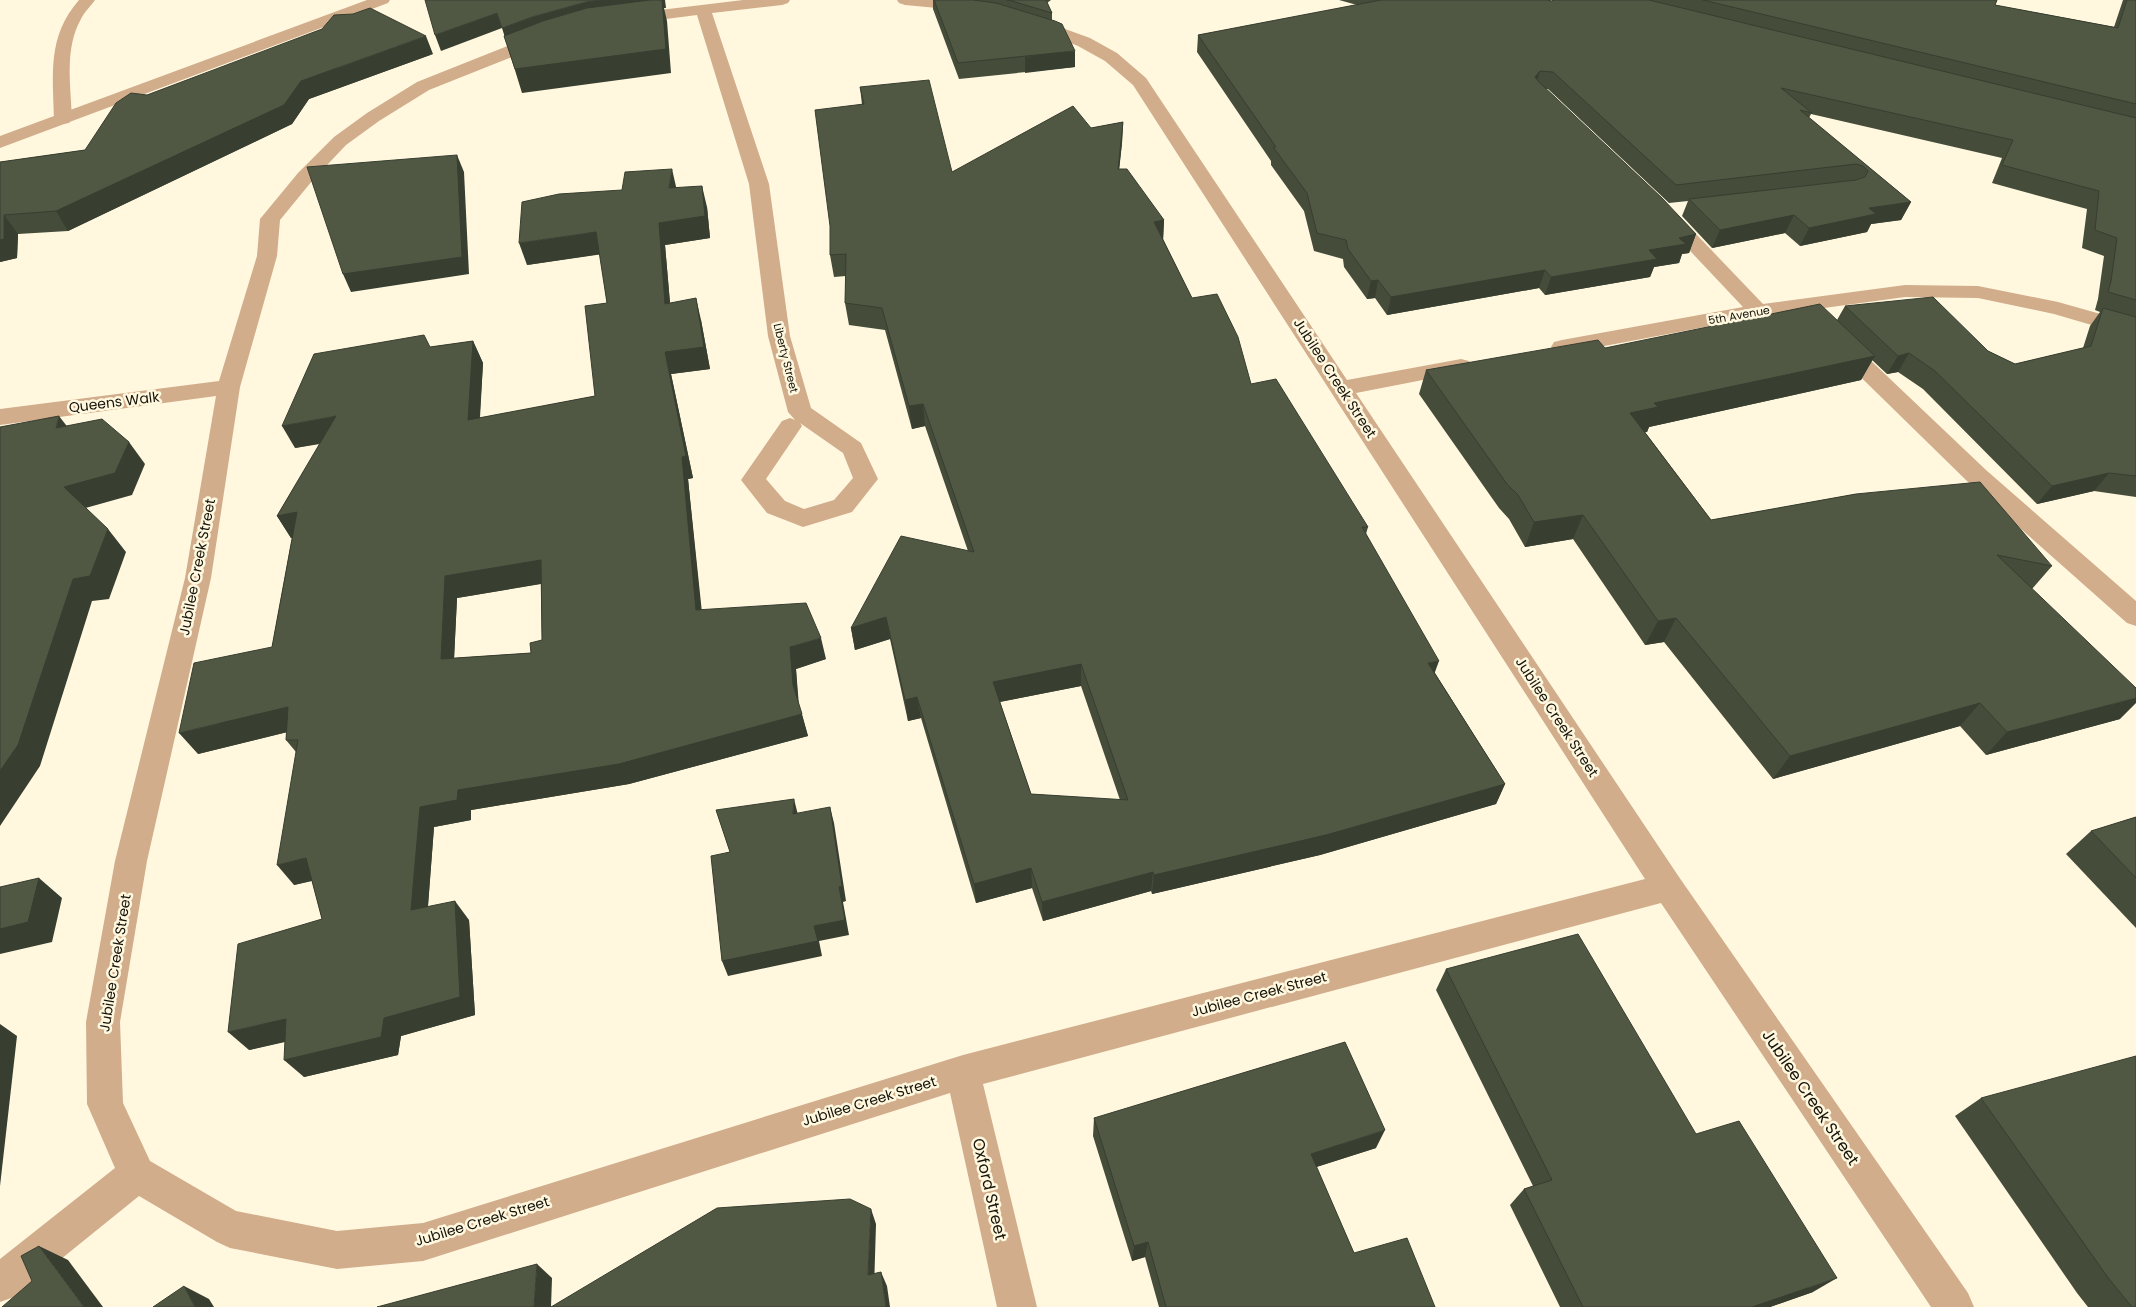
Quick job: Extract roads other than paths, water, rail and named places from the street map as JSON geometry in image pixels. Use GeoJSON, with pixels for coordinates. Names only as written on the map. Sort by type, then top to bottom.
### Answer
{"type":"FeatureCollection","features":[{"type":"Feature","properties":{"kind":"street"},"geometry":{"type":"LineString","coordinates":[[63,119],[61,62],[63,42],[71,21],[87,0]]}},
{"type":"Feature","properties":{"kind":"street"},"geometry":{"type":"LineString","coordinates":[[0,142],[382,0]]}},
{"type":"Feature","properties":{"kind":"street"},"geometry":{"type":"LineString","coordinates":[[600,23],[747,2],[782,0]]}},
{"type":"Feature","properties":{"kind":"street","name":"Jubilee Creek Street"},"geometry":{"type":"LineString","coordinates":[[905,0],[961,4],[1048,27],[1084,42],[1111,57],[1140,82],[1668,887],[1954,1307]]}},
{"type":"Feature","properties":{"kind":"street","name":"Liberty Street"},"geometry":{"type":"LineString","coordinates":[[703,9],[759,184],[779,336],[800,412],[853,449],[866,479],[843,506],[803,518],[776,507],[753,480],[790,426]]}},
{"type":"Feature","properties":{"kind":"street","name":"Jubilee Creek Street"},"geometry":{"type":"LineString","coordinates":[[567,31],[482,61],[423,86],[366,122],[340,141],[312,170],[270,220],[267,256],[229,388],[198,578],[131,861],[103,1022],[105,1104],[137,1174],[230,1229],[337,1250],[423,1242],[963,1072],[1668,887]]}},
{"type":"Feature","properties":{"kind":"street"},"geometry":{"type":"LineString","coordinates":[[1682,208],[1659,207],[1758,311]]}},
{"type":"Feature","properties":{"kind":"street","name":"5th Avenue"},"geometry":{"type":"LineString","coordinates":[[1545,350],[1799,304],[1905,291],[1978,292],[2058,308],[2136,331]]}},
{"type":"Feature","properties":{"kind":"street"},"geometry":{"type":"LineString","coordinates":[[1799,304],[1977,476],[2136,616]]}},
{"type":"Feature","properties":{"kind":"street"},"geometry":{"type":"LineString","coordinates":[[1342,388],[1477,363]]}},
{"type":"Feature","properties":{"kind":"street","name":"Queens Walk"},"geometry":{"type":"LineString","coordinates":[[0,417],[229,388]]}},
{"type":"Feature","properties":{"kind":"street","name":"Oxford Street"},"geometry":{"type":"LineString","coordinates":[[963,1072],[1017,1307]]}},
{"type":"Feature","properties":{"kind":"street"},"geometry":{"type":"LineString","coordinates":[[0,1283],[137,1174]]}}]}
